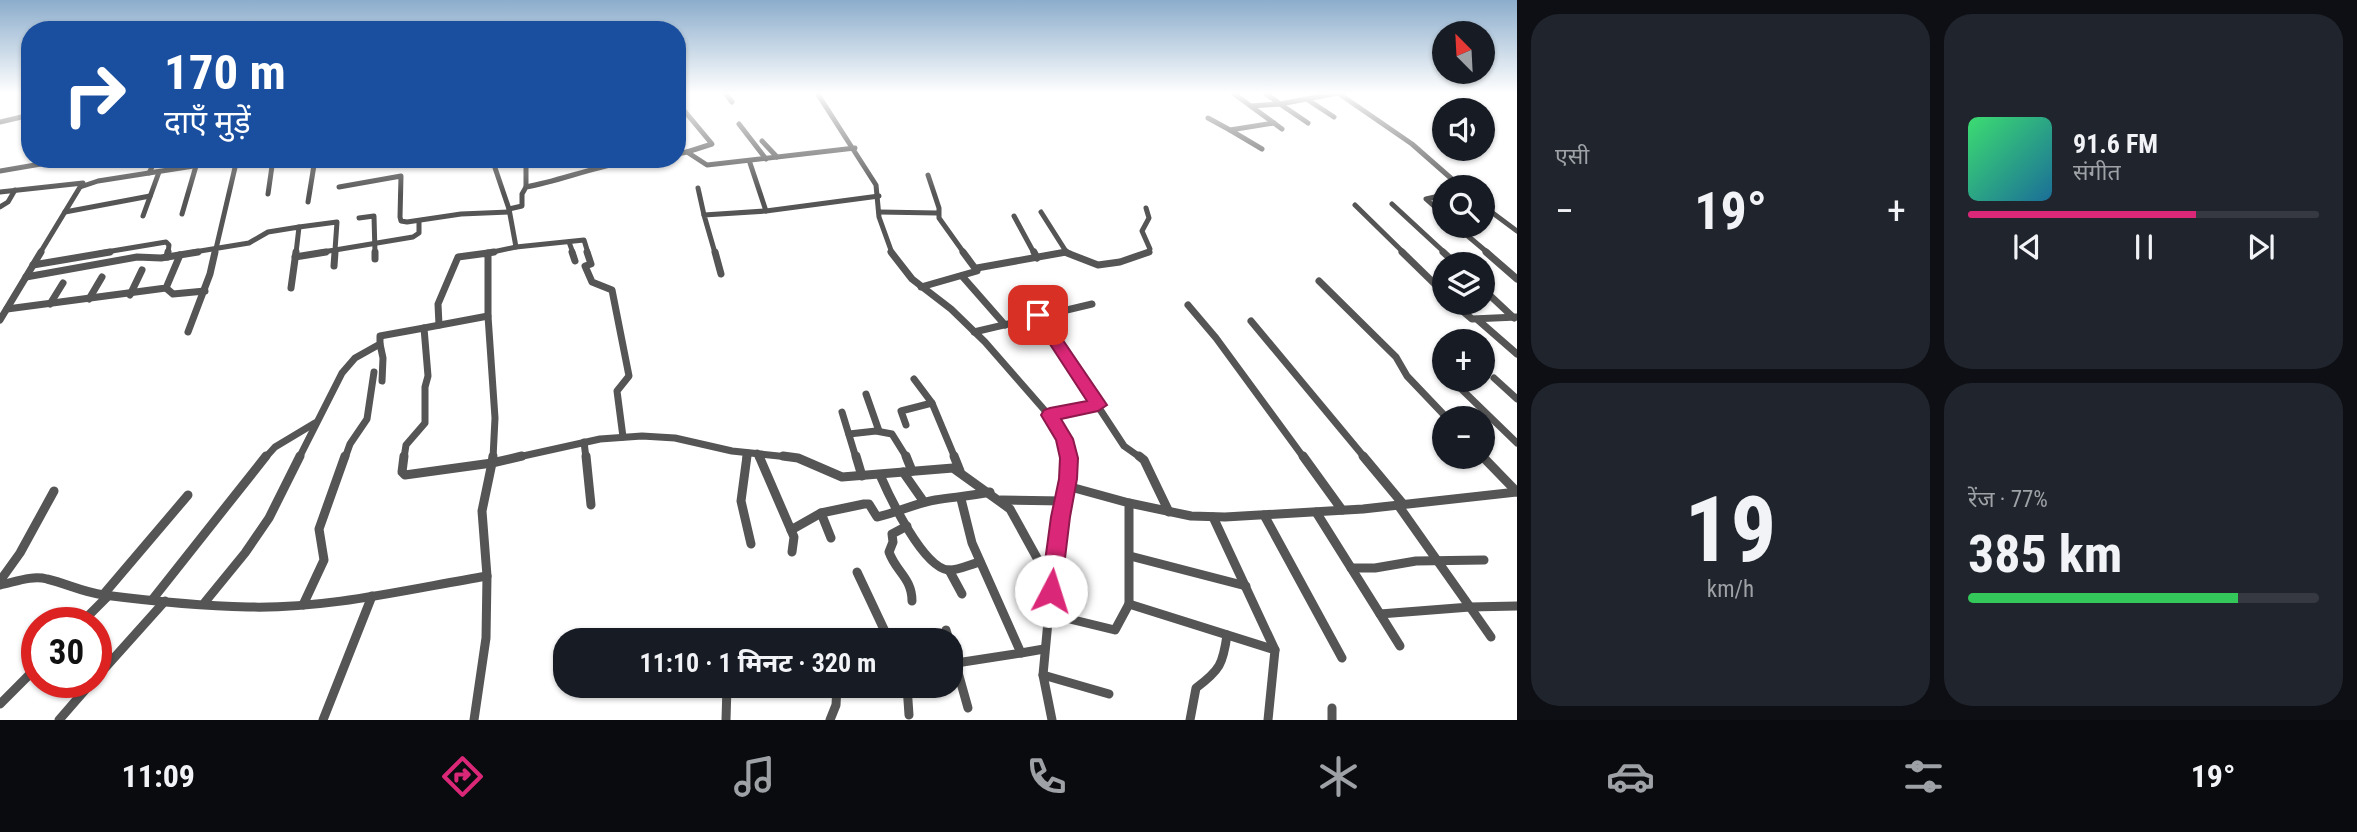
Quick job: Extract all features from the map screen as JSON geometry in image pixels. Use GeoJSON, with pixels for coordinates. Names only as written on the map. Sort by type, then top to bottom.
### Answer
{"type":"FeatureCollection","features":[{"type":"Feature","properties":{"kind":"street"},"geometry":{"type":"LineString","coordinates":[[687,152],[712,144],[696,127]]}},
{"type":"Feature","properties":{"kind":"street"},"geometry":{"type":"LineString","coordinates":[[741,127],[766,159]]}},
{"type":"Feature","properties":{"kind":"street"},"geometry":{"type":"LineString","coordinates":[[840,127],[876,185],[879,212],[893,257],[921,287],[974,332],[1050,415],[1065,439],[1069,458],[1067,486],[1044,649],[1043,675],[1052,720]]}},
{"type":"Feature","properties":{"kind":"street"},"geometry":{"type":"LineString","coordinates":[[1224,127],[1262,149]]}},
{"type":"Feature","properties":{"kind":"street"},"geometry":{"type":"LineString","coordinates":[[1230,130],[1251,127]]}},
{"type":"Feature","properties":{"kind":"street"},"geometry":{"type":"LineString","coordinates":[[1279,127],[1282,129]]}},
{"type":"Feature","properties":{"kind":"street"},"geometry":{"type":"LineString","coordinates":[[1387,127],[1412,144],[1447,175]]}},
{"type":"Feature","properties":{"kind":"street"},"geometry":{"type":"LineString","coordinates":[[762,141],[776,157]]}},
{"type":"Feature","properties":{"kind":"street"},"geometry":{"type":"LineString","coordinates":[[687,152],[707,165],[855,148]]}},
{"type":"Feature","properties":{"kind":"street"},"geometry":{"type":"LineString","coordinates":[[750,163],[766,211]]}},
{"type":"Feature","properties":{"kind":"street"},"geometry":{"type":"LineString","coordinates":[[0,171],[21,167]]}},
{"type":"Feature","properties":{"kind":"street"},"geometry":{"type":"LineString","coordinates":[[149,173],[152,168]]}},
{"type":"Feature","properties":{"kind":"street"},"geometry":{"type":"LineString","coordinates":[[0,192],[89,183],[177,168]]}},
{"type":"Feature","properties":{"kind":"street"},"geometry":{"type":"LineString","coordinates":[[182,214],[194,168]]}},
{"type":"Feature","properties":{"kind":"street"},"geometry":{"type":"LineString","coordinates":[[187,332],[205,291],[235,168]]}},
{"type":"Feature","properties":{"kind":"street"},"geometry":{"type":"LineString","coordinates":[[268,194],[272,168]]}},
{"type":"Feature","properties":{"kind":"street"},"geometry":{"type":"LineString","coordinates":[[307,202],[313,168]]}},
{"type":"Feature","properties":{"kind":"street"},"geometry":{"type":"LineString","coordinates":[[495,168],[509,211],[516,247]]}},
{"type":"Feature","properties":{"kind":"street"},"geometry":{"type":"LineString","coordinates":[[339,187],[401,176],[400,219],[407,222],[419,221],[461,214],[509,211],[522,206],[526,168]]}},
{"type":"Feature","properties":{"kind":"street"},"geometry":{"type":"LineString","coordinates":[[526,187],[563,180],[594,168]]}},
{"type":"Feature","properties":{"kind":"street"},"geometry":{"type":"LineString","coordinates":[[143,216],[159,172]]}},
{"type":"Feature","properties":{"kind":"street"},"geometry":{"type":"LineString","coordinates":[[928,175],[939,208],[937,213]]}},
{"type":"Feature","properties":{"kind":"street"},"geometry":{"type":"LineString","coordinates":[[0,320],[75,192],[89,183]]}},
{"type":"Feature","properties":{"kind":"street"},"geometry":{"type":"LineString","coordinates":[[698,188],[721,274]]}},
{"type":"Feature","properties":{"kind":"street"},"geometry":{"type":"LineString","coordinates":[[0,207],[15,190]]}},
{"type":"Feature","properties":{"kind":"street"},"geometry":{"type":"LineString","coordinates":[[65,212],[150,196]]}},
{"type":"Feature","properties":{"kind":"street"},"geometry":{"type":"LineString","coordinates":[[704,215],[766,211],[878,196]]}},
{"type":"Feature","properties":{"kind":"street"},"geometry":{"type":"LineString","coordinates":[[1392,204],[1443,252]]}},
{"type":"Feature","properties":{"kind":"street"},"geometry":{"type":"LineString","coordinates":[[1355,205],[1432,281]]}},
{"type":"Feature","properties":{"kind":"street"},"geometry":{"type":"LineString","coordinates":[[921,287],[977,271],[977,268],[1067,253],[1075,254],[1094,265],[1149,253],[1142,231],[1149,218],[1146,208]]}},
{"type":"Feature","properties":{"kind":"street"},"geometry":{"type":"LineString","coordinates":[[879,212],[937,213]]}},
{"type":"Feature","properties":{"kind":"street"},"geometry":{"type":"LineString","coordinates":[[1041,212],[1067,253]]}},
{"type":"Feature","properties":{"kind":"street"},"geometry":{"type":"LineString","coordinates":[[937,213],[977,268]]}},
{"type":"Feature","properties":{"kind":"street"},"geometry":{"type":"LineString","coordinates":[[1495,215],[1517,231]]}},
{"type":"Feature","properties":{"kind":"street"},"geometry":{"type":"LineString","coordinates":[[359,218],[374,216],[374,259]]}},
{"type":"Feature","properties":{"kind":"street"},"geometry":{"type":"LineString","coordinates":[[1014,216],[1037,258]]}},
{"type":"Feature","properties":{"kind":"street"},"geometry":{"type":"LineString","coordinates":[[295,257],[413,237],[419,233],[419,221]]}},
{"type":"Feature","properties":{"kind":"street"},"geometry":{"type":"LineString","coordinates":[[26,277],[137,257],[180,255],[253,242],[268,232],[337,222],[334,266]]}},
{"type":"Feature","properties":{"kind":"street"},"geometry":{"type":"LineString","coordinates":[[290,288],[299,227]]}},
{"type":"Feature","properties":{"kind":"street"},"geometry":{"type":"LineString","coordinates":[[1469,238],[1517,279]]}},
{"type":"Feature","properties":{"kind":"street"},"geometry":{"type":"LineString","coordinates":[[439,326],[438,304],[458,257],[516,247],[584,240],[591,264],[585,266],[592,282],[596,286],[612,290],[629,376],[617,391],[623,437]]}},
{"type":"Feature","properties":{"kind":"street"},"geometry":{"type":"LineString","coordinates":[[33,265],[166,242],[169,244],[167,257]]}},
{"type":"Feature","properties":{"kind":"street"},"geometry":{"type":"LineString","coordinates":[[569,242],[575,261]]}},
{"type":"Feature","properties":{"kind":"street"},"geometry":{"type":"LineString","coordinates":[[474,720],[486,638],[488,576],[481,543],[481,514],[492,463],[495,418],[486,273],[488,253]]}},
{"type":"Feature","properties":{"kind":"street"},"geometry":{"type":"LineString","coordinates":[[166,288],[180,255]]}},
{"type":"Feature","properties":{"kind":"street"},"geometry":{"type":"LineString","coordinates":[[130,295],[142,270]]}},
{"type":"Feature","properties":{"kind":"street"},"geometry":{"type":"LineString","coordinates":[[962,276],[1005,325]]}},
{"type":"Feature","properties":{"kind":"street"},"geometry":{"type":"LineString","coordinates":[[89,299],[102,277]]}},
{"type":"Feature","properties":{"kind":"street"},"geometry":{"type":"LineString","coordinates":[[1319,281],[1396,356],[1407,376],[1436,406]]}},
{"type":"Feature","properties":{"kind":"street"},"geometry":{"type":"LineString","coordinates":[[50,304],[63,283]]}},
{"type":"Feature","properties":{"kind":"street"},"geometry":{"type":"LineString","coordinates":[[166,288],[173,294],[205,291]]}},
{"type":"Feature","properties":{"kind":"street"},"geometry":{"type":"LineString","coordinates":[[7,309],[130,295],[166,288]]}},
{"type":"Feature","properties":{"kind":"street"},"geometry":{"type":"LineString","coordinates":[[1495,299],[1516,318]]}},
{"type":"Feature","properties":{"kind":"street"},"geometry":{"type":"LineString","coordinates":[[974,332],[1092,304]]}},
{"type":"Feature","properties":{"kind":"street"},"geometry":{"type":"LineString","coordinates":[[1188,305],[1342,510]]}},
{"type":"Feature","properties":{"kind":"street"},"geometry":{"type":"LineString","coordinates":[[1038,315],[1124,446],[1144,460],[1169,512]]}},
{"type":"Feature","properties":{"kind":"street"},"geometry":{"type":"LineString","coordinates":[[1466,315],[1478,320],[1516,318]]}},
{"type":"Feature","properties":{"kind":"street"},"geometry":{"type":"LineString","coordinates":[[382,381],[380,336],[488,316]]}},
{"type":"Feature","properties":{"kind":"street"},"geometry":{"type":"LineString","coordinates":[[1478,320],[1517,354]]}},
{"type":"Feature","properties":{"kind":"street"},"geometry":{"type":"LineString","coordinates":[[1251,321],[1400,505],[1491,637]]}},
{"type":"Feature","properties":{"kind":"street"},"geometry":{"type":"LineString","coordinates":[[424,328],[428,376],[425,382],[425,423],[406,445],[402,472],[409,475],[492,463],[584,442],[623,437],[675,438],[752,453],[797,458],[842,477],[944,467],[960,472],[1000,500],[1022,527],[1051,591]]}},
{"type":"Feature","properties":{"kind":"street"},"geometry":{"type":"LineString","coordinates":[[205,602],[245,553],[269,518],[315,423],[348,365],[367,350],[380,344]]}},
{"type":"Feature","properties":{"kind":"street"},"geometry":{"type":"LineString","coordinates":[[303,605],[324,560],[319,529],[350,444],[367,419],[374,372]]}},
{"type":"Feature","properties":{"kind":"street"},"geometry":{"type":"LineString","coordinates":[[914,379],[932,403],[960,472]]}},
{"type":"Feature","properties":{"kind":"street"},"geometry":{"type":"LineString","coordinates":[[1495,379],[1517,399]]}},
{"type":"Feature","properties":{"kind":"street"},"geometry":{"type":"LineString","coordinates":[[1465,392],[1517,443]]}},
{"type":"Feature","properties":{"kind":"street"},"geometry":{"type":"LineString","coordinates":[[866,394],[878,431]]}},
{"type":"Feature","properties":{"kind":"street"},"geometry":{"type":"LineString","coordinates":[[906,425],[901,411],[932,403]]}},
{"type":"Feature","properties":{"kind":"street"},"geometry":{"type":"LineString","coordinates":[[1050,415],[1098,405]]}},
{"type":"Feature","properties":{"kind":"street"},"geometry":{"type":"LineString","coordinates":[[842,412],[862,476]]}},
{"type":"Feature","properties":{"kind":"street"},"geometry":{"type":"LineString","coordinates":[[152,600],[275,447],[315,423]]}},
{"type":"Feature","properties":{"kind":"street"},"geometry":{"type":"LineString","coordinates":[[849,434],[878,431],[893,433],[900,440],[908,472],[925,502]]}},
{"type":"Feature","properties":{"kind":"street"},"geometry":{"type":"LineString","coordinates":[[584,442],[591,505]]}},
{"type":"Feature","properties":{"kind":"street"},"geometry":{"type":"LineString","coordinates":[[752,453],[794,537],[792,552]]}},
{"type":"Feature","properties":{"kind":"street"},"geometry":{"type":"LineString","coordinates":[[751,544],[741,501],[752,453]]}},
{"type":"Feature","properties":{"kind":"street"},"geometry":{"type":"LineString","coordinates":[[1495,469],[1517,492]]}},
{"type":"Feature","properties":{"kind":"street"},"geometry":{"type":"LineString","coordinates":[[880,475],[906,526],[931,563],[949,570],[980,562]]}},
{"type":"Feature","properties":{"kind":"street"},"geometry":{"type":"LineString","coordinates":[[1067,486],[1169,512],[1213,517],[1342,510],[1517,492]]}},
{"type":"Feature","properties":{"kind":"street"},"geometry":{"type":"LineString","coordinates":[[0,583],[54,491]]}},
{"type":"Feature","properties":{"kind":"street"},"geometry":{"type":"LineString","coordinates":[[791,530],[821,513],[867,504],[877,517],[899,513],[925,502],[961,499],[990,492]]}},
{"type":"Feature","properties":{"kind":"street"},"geometry":{"type":"LineString","coordinates":[[95,607],[188,495]]}},
{"type":"Feature","properties":{"kind":"street"},"geometry":{"type":"LineString","coordinates":[[961,499],[969,534],[1021,653]]}},
{"type":"Feature","properties":{"kind":"street"},"geometry":{"type":"LineString","coordinates":[[1000,500],[1063,501]]}},
{"type":"Feature","properties":{"kind":"street"},"geometry":{"type":"LineString","coordinates":[[1049,614],[1115,631],[1129,604],[1129,503]]}},
{"type":"Feature","properties":{"kind":"street"},"geometry":{"type":"LineString","coordinates":[[1317,512],[1400,646]]}},
{"type":"Feature","properties":{"kind":"street"},"geometry":{"type":"LineString","coordinates":[[821,513],[831,538]]}},
{"type":"Feature","properties":{"kind":"street"},"geometry":{"type":"LineString","coordinates":[[1264,515],[1342,658]]}},
{"type":"Feature","properties":{"kind":"street"},"geometry":{"type":"LineString","coordinates":[[1213,517],[1275,650],[1268,720]]}},
{"type":"Feature","properties":{"kind":"street"},"geometry":{"type":"LineString","coordinates":[[906,526],[892,534],[893,542],[889,552],[892,561],[912,587],[912,601]]}},
{"type":"Feature","properties":{"kind":"street"},"geometry":{"type":"LineString","coordinates":[[1130,556],[1246,586]]}},
{"type":"Feature","properties":{"kind":"street"},"geometry":{"type":"LineString","coordinates":[[1351,568],[1484,560]]}},
{"type":"Feature","properties":{"kind":"street"},"geometry":{"type":"LineString","coordinates":[[949,570],[962,594]]}},
{"type":"Feature","properties":{"kind":"street"},"geometry":{"type":"LineString","coordinates":[[857,572],[883,628]]}},
{"type":"Feature","properties":{"kind":"street"},"geometry":{"type":"LineString","coordinates":[[0,583],[47,579],[74,590],[106,595],[246,607],[303,605],[488,576]]}},
{"type":"Feature","properties":{"kind":"street"},"geometry":{"type":"LineString","coordinates":[[323,720],[372,596]]}},
{"type":"Feature","properties":{"kind":"street"},"geometry":{"type":"LineString","coordinates":[[112,658],[165,601]]}},
{"type":"Feature","properties":{"kind":"street"},"geometry":{"type":"LineString","coordinates":[[1129,604],[1275,650]]}},
{"type":"Feature","properties":{"kind":"street"},"geometry":{"type":"LineString","coordinates":[[1380,614],[1517,606]]}},
{"type":"Feature","properties":{"kind":"street"},"geometry":{"type":"LineString","coordinates":[[1190,720],[1196,688],[1214,674],[1223,662],[1227,635]]}},
{"type":"Feature","properties":{"kind":"street"},"geometry":{"type":"LineString","coordinates":[[963,662],[1044,649]]}},
{"type":"Feature","properties":{"kind":"street"},"geometry":{"type":"LineString","coordinates":[[1043,675],[1109,694]]}},
{"type":"Feature","properties":{"kind":"street"},"geometry":{"type":"LineString","coordinates":[[0,704],[21,683]]}},
{"type":"Feature","properties":{"kind":"street"},"geometry":{"type":"LineString","coordinates":[[963,693],[968,708]]}},
{"type":"Feature","properties":{"kind":"street"},"geometry":{"type":"LineString","coordinates":[[59,720],[79,698]]}},
{"type":"Feature","properties":{"kind":"street"},"geometry":{"type":"LineString","coordinates":[[726,720],[727,698]]}},
{"type":"Feature","properties":{"kind":"street"},"geometry":{"type":"LineString","coordinates":[[830,720],[836,698]]}},
{"type":"Feature","properties":{"kind":"street"},"geometry":{"type":"LineString","coordinates":[[908,698],[909,715]]}},
{"type":"Feature","properties":{"kind":"street"},"geometry":{"type":"LineString","coordinates":[[1332,708],[1332,720]]}},
{"type":"Feature","properties":{"kind":"route"},"geometry":{"type":"LineString","coordinates":[[1038,315],[1098,405],[1050,415],[1065,439],[1069,458],[1051,591]]}}]}
